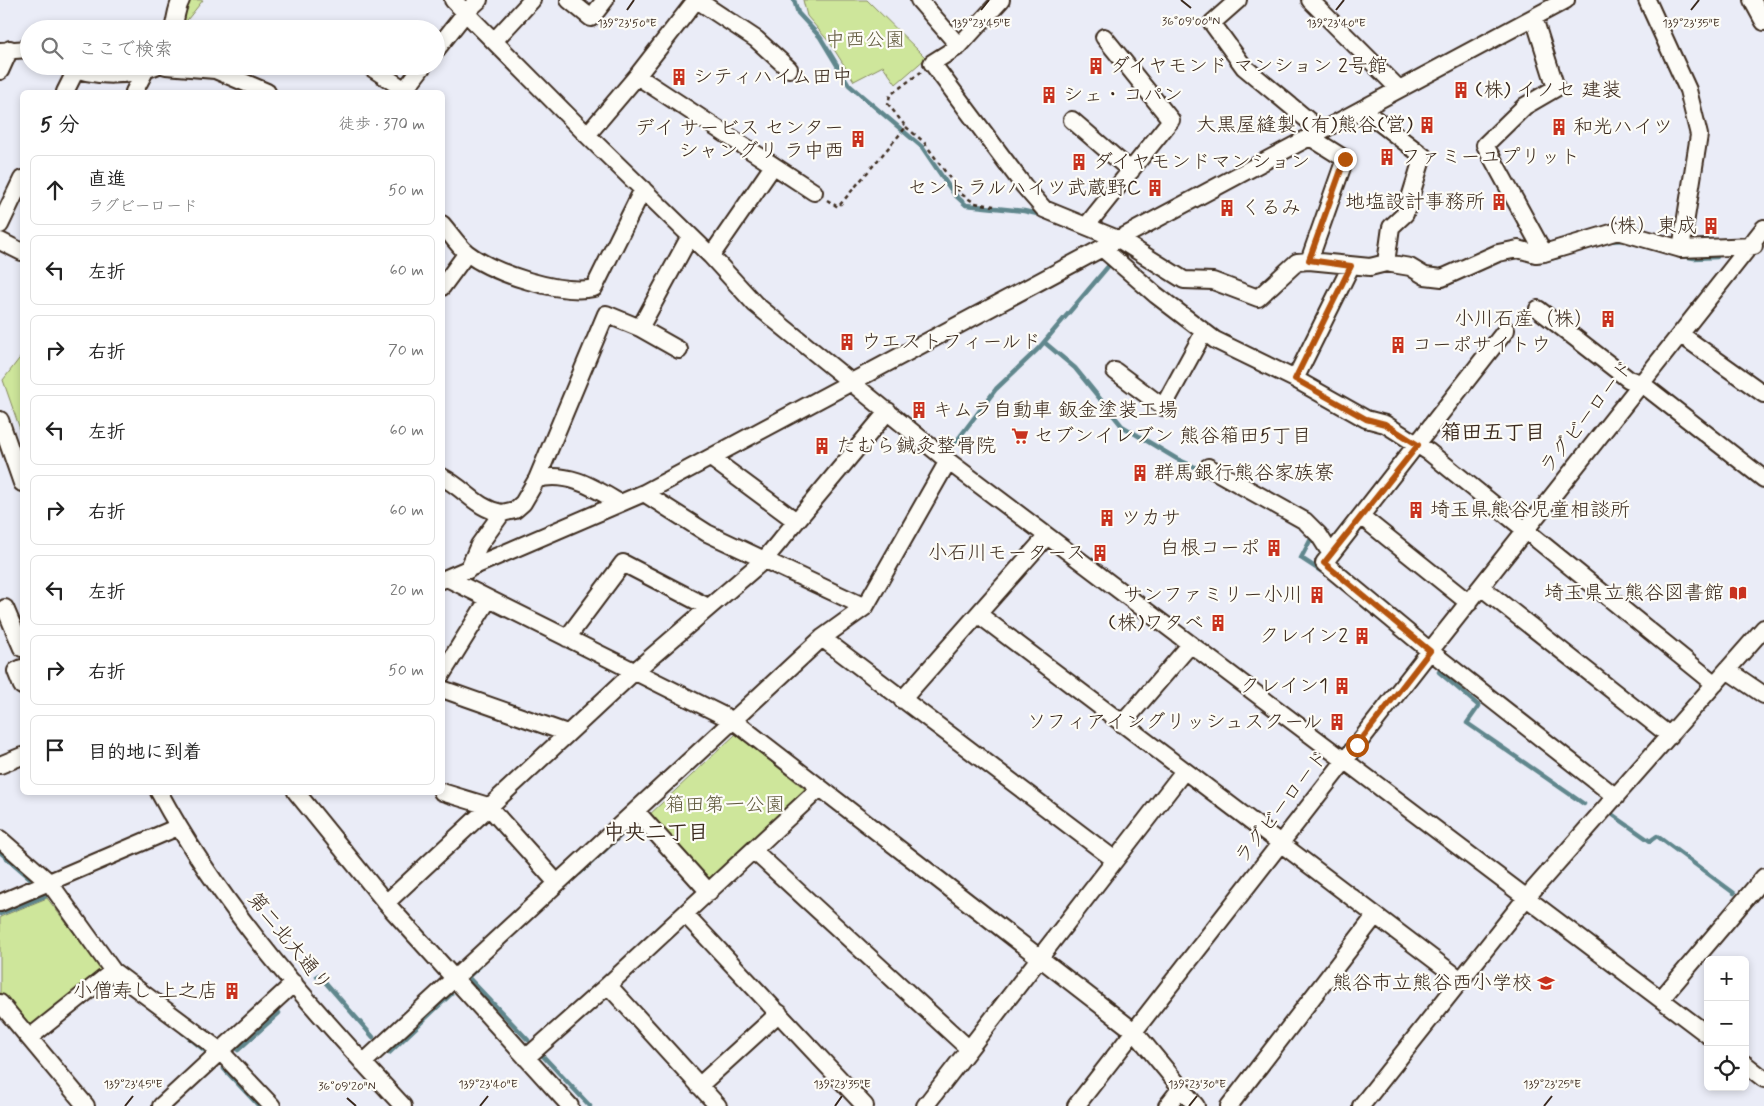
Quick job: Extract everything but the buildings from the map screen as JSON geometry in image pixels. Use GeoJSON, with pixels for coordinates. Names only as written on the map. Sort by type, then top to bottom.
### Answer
{"type":"FeatureCollection","features":[{"type":"Feature","properties":{"kind":"street"},"geometry":{"type":"LineString","coordinates":[[453,0],[711,256],[755,304],[948,461],[1704,1033]]}},
{"type":"Feature","properties":{"kind":"street"},"geometry":{"type":"LineString","coordinates":[[445,39],[466,12],[479,0]]}},
{"type":"Feature","properties":{"kind":"street"},"geometry":{"type":"LineString","coordinates":[[494,41],[532,0]]}},
{"type":"Feature","properties":{"kind":"street"},"geometry":{"type":"LineString","coordinates":[[568,0],[591,18],[606,0]]}},
{"type":"Feature","properties":{"kind":"street"},"geometry":{"type":"LineString","coordinates":[[587,135],[697,0],[756,39],[789,69]]}},
{"type":"Feature","properties":{"kind":"street"},"geometry":{"type":"LineString","coordinates":[[919,0],[959,46]]}},
{"type":"Feature","properties":{"kind":"street"},"geometry":{"type":"LineString","coordinates":[[1001,0],[959,46],[932,63],[1024,186],[1044,209],[1087,225],[1119,240],[1184,280],[1213,281],[1258,298],[1297,262],[1309,260],[1348,271],[1386,262],[1410,267],[1425,276],[1442,278],[1498,253],[1518,249],[1536,254],[1544,253],[1618,231],[1681,250],[1757,246]]}},
{"type":"Feature","properties":{"kind":"street"},"geometry":{"type":"LineString","coordinates":[[1238,0],[1212,23],[1244,67],[1315,134],[1345,159],[1309,260]]}},
{"type":"Feature","properties":{"kind":"street"},"geometry":{"type":"LineString","coordinates":[[1310,0],[1398,88]]}},
{"type":"Feature","properties":{"kind":"street"},"geometry":{"type":"LineString","coordinates":[[1647,0],[1688,90],[1700,135],[1681,250]]}},
{"type":"Feature","properties":{"kind":"street"},"geometry":{"type":"LineString","coordinates":[[1752,0],[1764,22]]}},
{"type":"Feature","properties":{"kind":"street"},"geometry":{"type":"LineString","coordinates":[[445,579],[644,493],[1119,240],[1398,88],[1534,18],[1562,1]]}},
{"type":"Feature","properties":{"kind":"street"},"geometry":{"type":"LineString","coordinates":[[174,3],[177,15],[175,20]]}},
{"type":"Feature","properties":{"kind":"street"},"geometry":{"type":"LineString","coordinates":[[1534,18],[1556,88],[1525,106],[1485,145],[1544,253]]}},
{"type":"Feature","properties":{"kind":"street"},"geometry":{"type":"LineString","coordinates":[[1087,225],[1171,120],[1104,36]]}},
{"type":"Feature","properties":{"kind":"street"},"geometry":{"type":"LineString","coordinates":[[0,70],[5,50],[20,49]]}},
{"type":"Feature","properties":{"kind":"street"},"geometry":{"type":"LineString","coordinates":[[66,90],[70,75]]}},
{"type":"Feature","properties":{"kind":"street"},"geometry":{"type":"LineString","coordinates":[[135,90],[146,75]]}},
{"type":"Feature","properties":{"kind":"street"},"geometry":{"type":"LineString","coordinates":[[227,75],[262,90]]}},
{"type":"Feature","properties":{"kind":"street"},"geometry":{"type":"LineString","coordinates":[[382,75],[403,90]]}},
{"type":"Feature","properties":{"kind":"street"},"geometry":{"type":"LineString","coordinates":[[405,90],[416,75]]}},
{"type":"Feature","properties":{"kind":"street"},"geometry":{"type":"LineString","coordinates":[[637,76],[814,192]]}},
{"type":"Feature","properties":{"kind":"street"},"geometry":{"type":"LineString","coordinates":[[1362,109],[1423,156],[1405,214],[1390,227],[1386,262]]}},
{"type":"Feature","properties":{"kind":"street"},"geometry":{"type":"LineString","coordinates":[[1072,120],[1130,171]]}},
{"type":"Feature","properties":{"kind":"street"},"geometry":{"type":"LineString","coordinates":[[711,256],[773,166]]}},
{"type":"Feature","properties":{"kind":"street"},"geometry":{"type":"LineString","coordinates":[[0,225],[20,183]]}},
{"type":"Feature","properties":{"kind":"street"},"geometry":{"type":"LineString","coordinates":[[445,227],[467,253],[498,270],[521,280],[582,291],[594,288],[643,189]]}},
{"type":"Feature","properties":{"kind":"street","name":"ラグビーロード"},"geometry":{"type":"LineString","coordinates":[[1076,1106],[1641,383],[1680,334],[1757,246],[1764,228]]}},
{"type":"Feature","properties":{"kind":"street"},"geometry":{"type":"LineString","coordinates":[[640,328],[690,236]]}},
{"type":"Feature","properties":{"kind":"street"},"geometry":{"type":"LineString","coordinates":[[0,241],[20,251]]}},
{"type":"Feature","properties":{"kind":"street"},"geometry":{"type":"LineString","coordinates":[[1102,248],[1156,295],[1215,340],[1295,379],[1366,419],[1385,424],[1418,445],[1715,684]]}},
{"type":"Feature","properties":{"kind":"street"},"geometry":{"type":"LineString","coordinates":[[445,283],[467,253]]}},
{"type":"Feature","properties":{"kind":"street"},"geometry":{"type":"LineString","coordinates":[[1295,379],[1348,271]]}},
{"type":"Feature","properties":{"kind":"street"},"geometry":{"type":"LineString","coordinates":[[445,479],[488,510],[502,513],[515,510],[523,503],[537,479],[606,314],[600,294],[594,288]]}},
{"type":"Feature","properties":{"kind":"street"},"geometry":{"type":"LineString","coordinates":[[1538,309],[1628,379],[1641,383],[1764,479]]}},
{"type":"Feature","properties":{"kind":"street"},"geometry":{"type":"LineString","coordinates":[[606,314],[640,328],[679,350]]}},
{"type":"Feature","properties":{"kind":"street"},"geometry":{"type":"LineString","coordinates":[[1506,330],[1362,517],[1324,563],[1430,651],[1616,797]]}},
{"type":"Feature","properties":{"kind":"street"},"geometry":{"type":"LineString","coordinates":[[1115,371],[1163,406],[1204,332]]}},
{"type":"Feature","properties":{"kind":"street"},"geometry":{"type":"LineString","coordinates":[[1680,334],[1764,394]]}},
{"type":"Feature","properties":{"kind":"street"},"geometry":{"type":"LineString","coordinates":[[386,903],[635,671],[764,560],[888,411]]}},
{"type":"Feature","properties":{"kind":"street"},"geometry":{"type":"LineString","coordinates":[[0,420],[4,441],[20,479]]}},
{"type":"Feature","properties":{"kind":"street"},"geometry":{"type":"LineString","coordinates":[[711,458],[796,522]]}},
{"type":"Feature","properties":{"kind":"street"},"geometry":{"type":"LineString","coordinates":[[363,1063],[822,638],[866,607],[948,461]]}},
{"type":"Feature","properties":{"kind":"street"},"geometry":{"type":"LineString","coordinates":[[1208,466],[1305,521],[1319,535],[1331,554]]}},
{"type":"Feature","properties":{"kind":"street"},"geometry":{"type":"LineString","coordinates":[[537,479],[564,477],[586,483],[620,504]]}},
{"type":"Feature","properties":{"kind":"street"},"geometry":{"type":"LineString","coordinates":[[644,493],[707,533],[866,607]]}},
{"type":"Feature","properties":{"kind":"street"},"geometry":{"type":"LineString","coordinates":[[468,570],[479,545],[502,513]]}},
{"type":"Feature","properties":{"kind":"street"},"geometry":{"type":"LineString","coordinates":[[1362,517],[1469,603]]}},
{"type":"Feature","properties":{"kind":"street"},"geometry":{"type":"LineString","coordinates":[[902,700],[1047,536]]}},
{"type":"Feature","properties":{"kind":"street"},"geometry":{"type":"LineString","coordinates":[[567,638],[623,563],[708,607]]}},
{"type":"Feature","properties":{"kind":"street"},"geometry":{"type":"LineString","coordinates":[[445,579],[734,721],[1134,1031],[1196,1106]]}},
{"type":"Feature","properties":{"kind":"street"},"geometry":{"type":"LineString","coordinates":[[1481,587],[1670,736]]}},
{"type":"Feature","properties":{"kind":"street"},"geometry":{"type":"LineString","coordinates":[[445,669],[488,600]]}},
{"type":"Feature","properties":{"kind":"street"},"geometry":{"type":"LineString","coordinates":[[3,606],[20,612]]}},
{"type":"Feature","properties":{"kind":"street"},"geometry":{"type":"LineString","coordinates":[[3,606],[20,644]]}},
{"type":"Feature","properties":{"kind":"street"},"geometry":{"type":"LineString","coordinates":[[978,614],[1461,980]]}},
{"type":"Feature","properties":{"kind":"street"},"geometry":{"type":"LineString","coordinates":[[1361,1106],[1526,898],[1764,628]]}},
{"type":"Feature","properties":{"kind":"street"},"geometry":{"type":"LineString","coordinates":[[822,638],[1115,860]]}},
{"type":"Feature","properties":{"kind":"street"},"geometry":{"type":"LineString","coordinates":[[1122,724],[1190,644]]}},
{"type":"Feature","properties":{"kind":"street"},"geometry":{"type":"LineString","coordinates":[[20,669],[16,671],[20,681]]}},
{"type":"Feature","properties":{"kind":"street"},"geometry":{"type":"LineString","coordinates":[[1727,670],[1764,695]]}},
{"type":"Feature","properties":{"kind":"street"},"geometry":{"type":"LineString","coordinates":[[445,690],[567,734]]}},
{"type":"Feature","properties":{"kind":"street"},"geometry":{"type":"LineString","coordinates":[[0,765],[20,757]]}},
{"type":"Feature","properties":{"kind":"street"},"geometry":{"type":"LineString","coordinates":[[925,1106],[1184,771]]}},
{"type":"Feature","properties":{"kind":"street"},"geometry":{"type":"LineString","coordinates":[[526,1058],[754,851],[820,788]]}},
{"type":"Feature","properties":{"kind":"street"},"geometry":{"type":"LineString","coordinates":[[445,793],[488,806],[557,883]]}},
{"type":"Feature","properties":{"kind":"street","name":"第二北大通り"},"geometry":{"type":"LineString","coordinates":[[161,795],[178,827],[212,878],[294,983],[403,1106]]}},
{"type":"Feature","properties":{"kind":"street"},"geometry":{"type":"LineString","coordinates":[[298,795],[386,903],[570,1106]]}},
{"type":"Feature","properties":{"kind":"street"},"geometry":{"type":"LineString","coordinates":[[636,811],[709,892]]}},
{"type":"Feature","properties":{"kind":"street"},"geometry":{"type":"LineString","coordinates":[[0,903],[178,827]]}},
{"type":"Feature","properties":{"kind":"street"},"geometry":{"type":"LineString","coordinates":[[0,839],[46,884],[113,971],[219,1050],[272,1106]]}},
{"type":"Feature","properties":{"kind":"street"},"geometry":{"type":"LineString","coordinates":[[754,851],[969,1050]]}},
{"type":"Feature","properties":{"kind":"street"},"geometry":{"type":"LineString","coordinates":[[1661,999],[1764,877]]}},
{"type":"Feature","properties":{"kind":"street"},"geometry":{"type":"LineString","coordinates":[[685,914],[865,1106]]}},
{"type":"Feature","properties":{"kind":"street"},"geometry":{"type":"LineString","coordinates":[[1229,1106],[1375,916]]}},
{"type":"Feature","properties":{"kind":"street"},"geometry":{"type":"LineString","coordinates":[[29,1038],[113,971]]}},
{"type":"Feature","properties":{"kind":"street"},"geometry":{"type":"LineString","coordinates":[[161,1106],[219,1050],[294,983]]}},
{"type":"Feature","properties":{"kind":"street"},"geometry":{"type":"LineString","coordinates":[[608,985],[718,1106]]}},
{"type":"Feature","properties":{"kind":"street"},"geometry":{"type":"LineString","coordinates":[[0,1003],[86,1106]]}},
{"type":"Feature","properties":{"kind":"street"},"geometry":{"type":"LineString","coordinates":[[699,1086],[779,1013]]}},
{"type":"Feature","properties":{"kind":"street"},"geometry":{"type":"LineString","coordinates":[[1749,1067],[1764,1079]]}},
{"type":"Feature","properties":{"kind":"street"},"geometry":{"type":"LineString","coordinates":[[1167,1106],[1181,1088]]}},
{"type":"Feature","properties":{"kind":"path"},"geometry":{"type":"LineString","coordinates":[[932,63],[890,95],[888,104],[905,126],[924,142],[961,194],[975,203],[994,206]]}},
{"type":"Feature","properties":{"kind":"path"},"geometry":{"type":"LineString","coordinates":[[814,192],[838,207],[905,126]]}},
{"type":"Feature","properties":{"kind":"green space"},"geometry":{"type":"Polygon","coordinates":[[[186,0],[203,0],[187,20],[182,20],[186,0]]]}},
{"type":"Feature","properties":{"kind":"green space","name":"中西公園"},"geometry":{"type":"Polygon","coordinates":[[[803,0],[867,0],[926,58],[896,84],[883,66],[854,81],[830,43],[807,16],[803,0]]]}},
{"type":"Feature","properties":{"kind":"green space"},"geometry":{"type":"Polygon","coordinates":[[[20,358],[20,429],[3,380],[20,358]]]}},
{"type":"Feature","properties":{"kind":"green space","name":"箱田第一公園"},"geometry":{"type":"Polygon","coordinates":[[[736,734],[805,789],[709,883],[648,816],[736,734]]]}},
{"type":"Feature","properties":{"kind":"green space"},"geometry":{"type":"Polygon","coordinates":[[[47,898],[103,971],[29,1032],[0,997],[0,917],[47,898]]]}},
{"type":"Feature","properties":{"kind":"waterway"},"geometry":{"type":"LineString","coordinates":[[794,0],[798,13],[820,37],[849,85],[922,147],[954,194],[966,205],[1024,211],[1042,215]]}},
{"type":"Feature","properties":{"kind":"waterway"},"geometry":{"type":"LineString","coordinates":[[1608,241],[1628,240]]}},
{"type":"Feature","properties":{"kind":"waterway"},"geometry":{"type":"LineString","coordinates":[[1683,256],[1694,258],[1717,257]]}},
{"type":"Feature","properties":{"kind":"waterway"},"geometry":{"type":"LineString","coordinates":[[1539,261],[1558,257]]}},
{"type":"Feature","properties":{"kind":"waterway"},"geometry":{"type":"LineString","coordinates":[[949,451],[996,389],[1039,348],[1111,263]]}},
{"type":"Feature","properties":{"kind":"waterway"},"geometry":{"type":"LineString","coordinates":[[1044,342],[1075,368],[1122,426],[1177,459],[1204,471]]}},
{"type":"Feature","properties":{"kind":"waterway"},"geometry":{"type":"LineString","coordinates":[[1313,535],[1301,558],[1327,575]]}},
{"type":"Feature","properties":{"kind":"waterway"},"geometry":{"type":"LineString","coordinates":[[1439,672],[1479,706],[1467,723],[1584,804]]}},
{"type":"Feature","properties":{"kind":"waterway"},"geometry":{"type":"LineString","coordinates":[[1613,815],[1650,841],[1657,836],[1734,893]]}},
{"type":"Feature","properties":{"kind":"waterway"},"geometry":{"type":"LineString","coordinates":[[580,873],[634,823]]}},
{"type":"Feature","properties":{"kind":"waterway"},"geometry":{"type":"LineString","coordinates":[[0,852],[37,884]]}},
{"type":"Feature","properties":{"kind":"waterway"},"geometry":{"type":"LineString","coordinates":[[0,914],[48,895]]}},
{"type":"Feature","properties":{"kind":"waterway"},"geometry":{"type":"LineString","coordinates":[[481,965],[468,977],[528,1040]]}},
{"type":"Feature","properties":{"kind":"waterway"},"geometry":{"type":"LineString","coordinates":[[317,976],[319,975],[373,1037]]}},
{"type":"Feature","properties":{"kind":"waterway"},"geometry":{"type":"LineString","coordinates":[[389,1053],[451,994]]}},
{"type":"Feature","properties":{"kind":"waterway"},"geometry":{"type":"LineString","coordinates":[[238,1050],[279,1013]]}},
{"type":"Feature","properties":{"kind":"waterway"},"geometry":{"type":"LineString","coordinates":[[182,1032],[208,1053]]}},
{"type":"Feature","properties":{"kind":"waterway"},"geometry":{"type":"LineString","coordinates":[[543,1056],[590,1106]]}},
{"type":"Feature","properties":{"kind":"waterway"},"geometry":{"type":"LineString","coordinates":[[224,1069],[259,1106]]}},
{"type":"Feature","properties":{"kind":"place","name":"ダイヤモンド マンション 2号館"},"geometry":{"type":"Point","coordinates":[1096,66]}},
{"type":"Feature","properties":{"kind":"place","name":"シティハイム田中"},"geometry":{"type":"Point","coordinates":[679,77]}},
{"type":"Feature","properties":{"kind":"place","name":"(株) イノセ 建装"},"geometry":{"type":"Point","coordinates":[1461,90]}},
{"type":"Feature","properties":{"kind":"place","name":"シェ・コパン"},"geometry":{"type":"Point","coordinates":[1049,95]}},
{"type":"Feature","properties":{"kind":"place","name":"大黒屋縫製 (有)熊谷(営)"},"geometry":{"type":"Point","coordinates":[1427,125]}},
{"type":"Feature","properties":{"kind":"place","name":"和光ハイツ"},"geometry":{"type":"Point","coordinates":[1559,127]}},
{"type":"Feature","properties":{"kind":"place","name":"デイ サービス センター シャングリ ラ中西"},"geometry":{"type":"Point","coordinates":[858,139]}},
{"type":"Feature","properties":{"kind":"place","name":"ファミーユプリット"},"geometry":{"type":"Point","coordinates":[1387,157]}},
{"type":"Feature","properties":{"kind":"place","name":"ダイヤモンドマンション"},"geometry":{"type":"Point","coordinates":[1079,162]}},
{"type":"Feature","properties":{"kind":"place","name":"セントラルハイツ武蔵野C"},"geometry":{"type":"Point","coordinates":[1155,188]}},
{"type":"Feature","properties":{"kind":"place","name":"地塩設計事務所"},"geometry":{"type":"Point","coordinates":[1499,202]}},
{"type":"Feature","properties":{"kind":"place","name":"くるみ"},"geometry":{"type":"Point","coordinates":[1227,208]}},
{"type":"Feature","properties":{"kind":"place","name":"（株）東成"},"geometry":{"type":"Point","coordinates":[1711,226]}},
{"type":"Feature","properties":{"kind":"place","name":"小川石産（株）"},"geometry":{"type":"Point","coordinates":[1608,319]}},
{"type":"Feature","properties":{"kind":"place","name":"ウエストフィールド"},"geometry":{"type":"Point","coordinates":[847,342]}},
{"type":"Feature","properties":{"kind":"place","name":"コーポサイトウ"},"geometry":{"type":"Point","coordinates":[1398,345]}},
{"type":"Feature","properties":{"kind":"place","name":"キムラ自動車 鈑金塗装工場"},"geometry":{"type":"Point","coordinates":[919,410]}},
{"type":"Feature","properties":{"kind":"place","name":"セブンイレブン 熊谷箱田5丁目"},"geometry":{"type":"Point","coordinates":[1020,436]}},
{"type":"Feature","properties":{"kind":"place","name":"たむら鍼灸整骨院"},"geometry":{"type":"Point","coordinates":[822,446]}},
{"type":"Feature","properties":{"kind":"place","name":"群馬銀行熊谷家族寮"},"geometry":{"type":"Point","coordinates":[1140,473]}},
{"type":"Feature","properties":{"kind":"place","name":"埼玉県熊谷児童相談所"},"geometry":{"type":"Point","coordinates":[1416,510]}},
{"type":"Feature","properties":{"kind":"place","name":"ツカサ"},"geometry":{"type":"Point","coordinates":[1107,518]}},
{"type":"Feature","properties":{"kind":"place","name":"白根コーポ"},"geometry":{"type":"Point","coordinates":[1274,548]}},
{"type":"Feature","properties":{"kind":"place","name":"小石川モータース"},"geometry":{"type":"Point","coordinates":[1100,553]}},
{"type":"Feature","properties":{"kind":"place","name":"埼玉県立熊谷図書館"},"geometry":{"type":"Point","coordinates":[1738,593]}},
{"type":"Feature","properties":{"kind":"place","name":"サンファミリー小川"},"geometry":{"type":"Point","coordinates":[1317,595]}},
{"type":"Feature","properties":{"kind":"place","name":"(株)ワタベ"},"geometry":{"type":"Point","coordinates":[1218,623]}},
{"type":"Feature","properties":{"kind":"place","name":"クレイン2"},"geometry":{"type":"Point","coordinates":[1362,636]}},
{"type":"Feature","properties":{"kind":"place","name":"クレイン1"},"geometry":{"type":"Point","coordinates":[1342,686]}},
{"type":"Feature","properties":{"kind":"place","name":"ソフィアイングリッシュスクール"},"geometry":{"type":"Point","coordinates":[1337,722]}},
{"type":"Feature","properties":{"kind":"place","name":"熊谷市立熊谷西小学校"},"geometry":{"type":"Point","coordinates":[1546,983]}},
{"type":"Feature","properties":{"kind":"place","name":"小僧寿し 上之店"},"geometry":{"type":"Point","coordinates":[232,991]}},
{"type":"Feature","properties":{"kind":"district","name":"箱田五丁目"},"geometry":{"type":"Point","coordinates":[1493,433]}},
{"type":"Feature","properties":{"kind":"district","name":"中央二丁目"},"geometry":{"type":"Point","coordinates":[656,833]}},
{"type":"Feature","properties":{"kind":"route"},"geometry":{"type":"LineString","coordinates":[[1345,159],[1309,260],[1351,266],[1295,379],[1366,419],[1385,424],[1418,445],[1324,563],[1430,651],[1357,745]]}}]}
